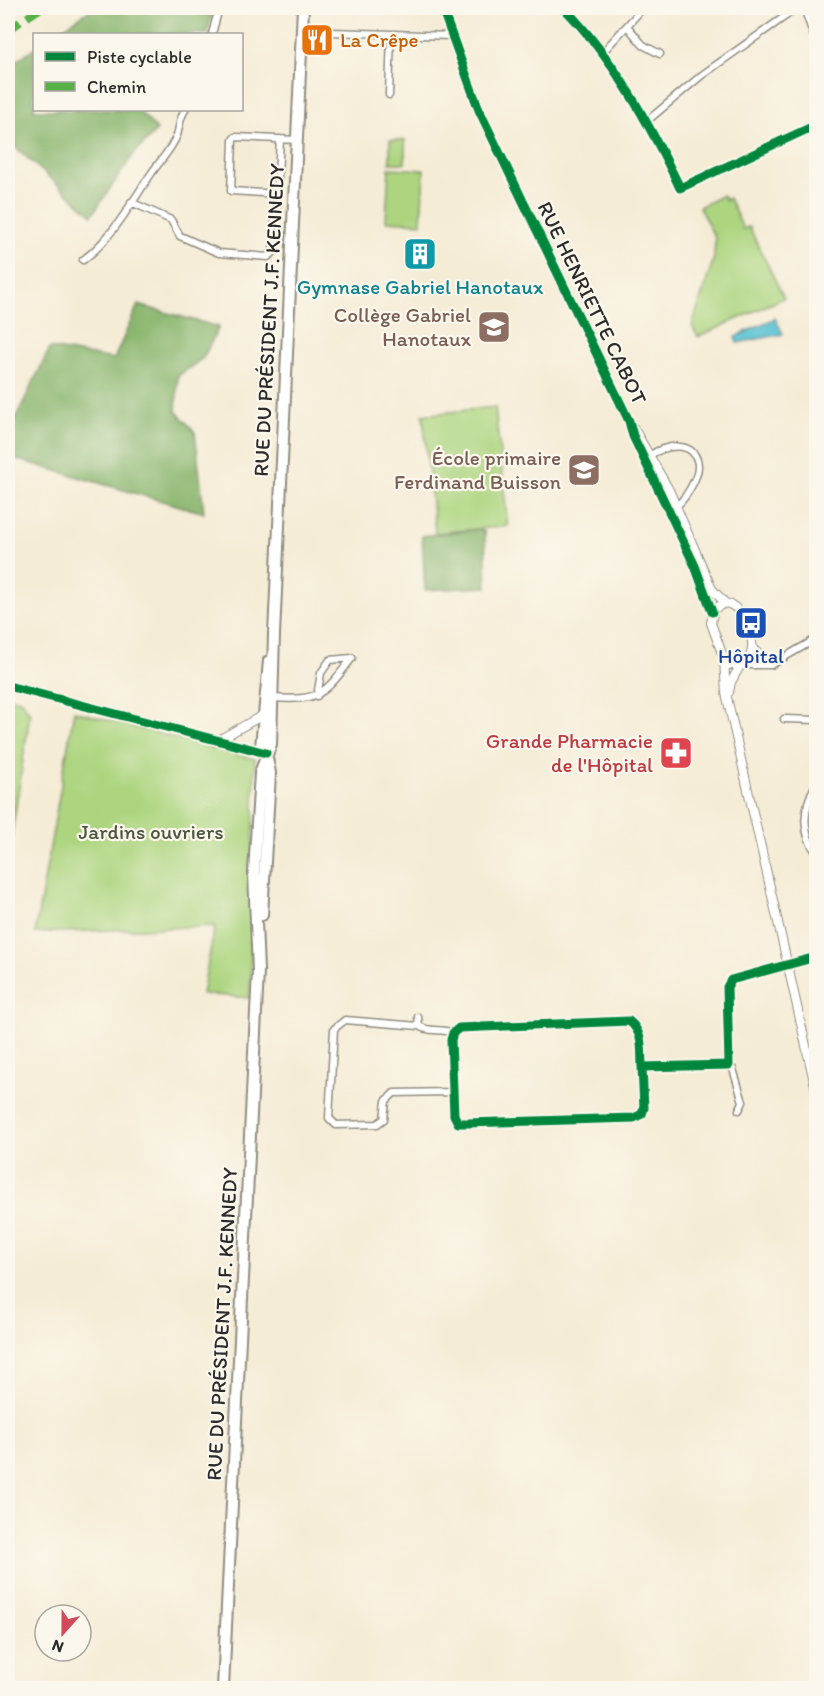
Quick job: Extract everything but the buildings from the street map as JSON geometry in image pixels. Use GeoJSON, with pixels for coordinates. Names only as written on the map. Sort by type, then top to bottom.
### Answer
{"type":"FeatureCollection","features":[{"type":"Feature","properties":{"kind":"main road","name":"RUE DU PRÉSIDENT J.F. KENNEDY"},"geometry":{"type":"LineString","coordinates":[[223,1689],[258,961],[254,873],[260,773],[271,744],[269,698],[274,634],[303,8]]}},
{"type":"Feature","properties":{"kind":"main road","name":"RUE DU PRÉSIDENT J.F. KENNEDY"},"geometry":{"type":"LineString","coordinates":[[266,753],[261,747],[263,715],[269,698]]}},
{"type":"Feature","properties":{"kind":"street"},"geometry":{"type":"LineString","coordinates":[[212,33],[219,8]]}},
{"type":"Feature","properties":{"kind":"street","name":"RUE HENRIETTE CABOT"},"geometry":{"type":"LineString","coordinates":[[442,8],[479,110],[629,421],[695,566],[712,612],[711,623],[724,659]]}},
{"type":"Feature","properties":{"kind":"street"},"geometry":{"type":"LineString","coordinates":[[564,8],[602,53],[647,121],[680,188],[816,125]]}},
{"type":"Feature","properties":{"kind":"street"},"geometry":{"type":"LineString","coordinates":[[602,53],[643,8]]}},
{"type":"Feature","properties":{"kind":"street"},"geometry":{"type":"LineString","coordinates":[[647,121],[702,75],[797,8]]}},
{"type":"Feature","properties":{"kind":"street"},"geometry":{"type":"LineString","coordinates":[[804,8],[816,42]]}},
{"type":"Feature","properties":{"kind":"street"},"geometry":{"type":"LineString","coordinates":[[627,26],[643,45],[660,54]]}},
{"type":"Feature","properties":{"kind":"street"},"geometry":{"type":"LineString","coordinates":[[302,31],[451,36]]}},
{"type":"Feature","properties":{"kind":"street"},"geometry":{"type":"LineString","coordinates":[[388,95],[391,34]]}},
{"type":"Feature","properties":{"kind":"street"},"geometry":{"type":"LineString","coordinates":[[83,260],[96,251],[177,135],[179,120],[184,111]]}},
{"type":"Feature","properties":{"kind":"street"},"geometry":{"type":"LineString","coordinates":[[277,194],[231,191],[232,150],[235,137],[297,140]]}},
{"type":"Feature","properties":{"kind":"street"},"geometry":{"type":"LineString","coordinates":[[131,202],[171,220],[180,236],[219,253],[268,257],[273,253],[280,139]]}},
{"type":"Feature","properties":{"kind":"street","name":"RUE HENRIETTE CABOT"},"geometry":{"type":"LineString","coordinates":[[629,421],[677,507],[712,589],[725,603],[736,606],[741,612],[754,648]]}},
{"type":"Feature","properties":{"kind":"street"},"geometry":{"type":"LineString","coordinates":[[649,456],[659,449],[675,445],[690,451],[696,461],[697,474],[677,507],[673,508],[660,482],[651,473]]}},
{"type":"Feature","properties":{"kind":"street"},"geometry":{"type":"LineString","coordinates":[[712,612],[725,603]]}},
{"type":"Feature","properties":{"kind":"street"},"geometry":{"type":"LineString","coordinates":[[724,659],[730,665],[771,666],[816,639]]}},
{"type":"Feature","properties":{"kind":"street"},"geometry":{"type":"LineString","coordinates":[[754,648],[763,657],[779,661]]}},
{"type":"Feature","properties":{"kind":"street"},"geometry":{"type":"LineString","coordinates":[[728,700],[730,682],[742,665],[752,657],[754,648]]}},
{"type":"Feature","properties":{"kind":"street"},"geometry":{"type":"LineString","coordinates":[[269,698],[318,696],[331,687],[352,658],[330,660],[324,667],[318,696]]}},
{"type":"Feature","properties":{"kind":"street"},"geometry":{"type":"LineString","coordinates":[[724,659],[728,700],[816,1090]]}},
{"type":"Feature","properties":{"kind":"street"},"geometry":{"type":"LineString","coordinates":[[8,686],[215,742],[266,753]]}},
{"type":"Feature","properties":{"kind":"street"},"geometry":{"type":"LineString","coordinates":[[215,742],[263,715]]}},
{"type":"Feature","properties":{"kind":"street"},"geometry":{"type":"LineString","coordinates":[[783,719],[816,720]]}},
{"type":"Feature","properties":{"kind":"street"},"geometry":{"type":"LineString","coordinates":[[816,784],[805,810],[808,837],[816,852]]}},
{"type":"Feature","properties":{"kind":"street"},"geometry":{"type":"LineString","coordinates":[[729,1065],[729,983],[736,978],[816,957]]}},
{"type":"Feature","properties":{"kind":"street"},"geometry":{"type":"LineString","coordinates":[[418,1017],[419,1026]]}},
{"type":"Feature","properties":{"kind":"street"},"geometry":{"type":"LineString","coordinates":[[452,1092],[394,1093],[386,1101],[384,1119],[377,1124],[336,1125],[329,1118],[334,1029],[339,1022],[345,1020],[419,1026],[424,1030],[444,1029],[453,1033]]}},
{"type":"Feature","properties":{"kind":"street"},"geometry":{"type":"LineString","coordinates":[[629,1020],[638,1027],[641,1035],[644,1108],[642,1114],[634,1118],[458,1123],[454,1115],[452,1092],[453,1033],[459,1028],[629,1020]]}},
{"type":"Feature","properties":{"kind":"street"},"geometry":{"type":"LineString","coordinates":[[642,1067],[729,1065],[733,1068],[742,1102],[739,1110]]}},
{"type":"Feature","properties":{"kind":"green space"},"geometry":{"type":"Polygon","coordinates":[[[93,8],[214,8],[207,33],[56,33],[93,8]]]}},
{"type":"Feature","properties":{"kind":"green space"},"geometry":{"type":"Polygon","coordinates":[[[33,49],[33,111],[139,111],[157,130],[133,155],[92,215],[8,141],[8,67],[33,49]]]}},
{"type":"Feature","properties":{"kind":"green space"},"geometry":{"type":"Polygon","coordinates":[[[390,140],[405,140],[405,163],[390,163],[390,140]]]}},
{"type":"Feature","properties":{"kind":"green space"},"geometry":{"type":"Polygon","coordinates":[[[389,168],[424,170],[421,223],[386,221],[389,168]]]}},
{"type":"Feature","properties":{"kind":"green space"},"geometry":{"type":"Polygon","coordinates":[[[723,195],[725,200],[729,198],[743,229],[749,227],[784,298],[698,337],[692,326],[714,258],[715,238],[699,207],[723,195]]]}},
{"type":"Feature","properties":{"kind":"green space"},"geometry":{"type":"Polygon","coordinates":[[[138,305],[219,327],[203,358],[178,376],[176,411],[195,432],[204,513],[8,457],[8,434],[50,348],[114,359],[138,305]]]}},
{"type":"Feature","properties":{"kind":"green space"},"geometry":{"type":"Polygon","coordinates":[[[495,407],[508,526],[435,533],[423,415],[495,407]]]}},
{"type":"Feature","properties":{"kind":"green space"},"geometry":{"type":"Polygon","coordinates":[[[479,529],[485,532],[487,587],[425,590],[422,536],[479,529]]]}},
{"type":"Feature","properties":{"kind":"green space"},"geometry":{"type":"Polygon","coordinates":[[[8,697],[22,701],[30,714],[8,859],[8,697]]]}},
{"type":"Feature","properties":{"kind":"green space","name":"Jardins ouvriers"},"geometry":{"type":"Polygon","coordinates":[[[74,711],[255,759],[250,998],[202,994],[215,926],[35,933],[74,711]]]}},
{"type":"Feature","properties":{"kind":"water"},"geometry":{"type":"Polygon","coordinates":[[[775,318],[783,334],[737,343],[735,337],[775,318]]]}},
{"type":"Feature","properties":{"kind":"marked path"},"geometry":{"type":"LineString","coordinates":[[8,30],[41,8]]}},
{"type":"Feature","properties":{"kind":"cycle path"},"geometry":{"type":"LineString","coordinates":[[442,8],[479,110],[629,421],[633,436],[695,566],[712,612]]}},
{"type":"Feature","properties":{"kind":"cycle path"},"geometry":{"type":"LineString","coordinates":[[564,8],[615,70],[643,116],[680,188],[816,125]]}},
{"type":"Feature","properties":{"kind":"cycle path"},"geometry":{"type":"LineString","coordinates":[[8,686],[266,753]]}},
{"type":"Feature","properties":{"kind":"cycle path"},"geometry":{"type":"LineString","coordinates":[[642,1067],[639,1036],[629,1021],[459,1028],[453,1033],[451,1040],[454,1115],[458,1123],[634,1118],[642,1114],[644,1108],[642,1067],[729,1065],[727,987],[731,980],[816,957]]}},
{"type":"Feature","properties":{"kind":"place","name":"La Crêpe"},"geometry":{"type":"Point","coordinates":[317,40]}},
{"type":"Feature","properties":{"kind":"place","name":"Gymnase Gabriel Hanotaux"},"geometry":{"type":"Point","coordinates":[420,254]}},
{"type":"Feature","properties":{"kind":"place","name":"Collège Gabriel Hanotaux"},"geometry":{"type":"Point","coordinates":[494,327]}},
{"type":"Feature","properties":{"kind":"place","name":"École primaire Ferdinand Buisson"},"geometry":{"type":"Point","coordinates":[584,470]}},
{"type":"Feature","properties":{"kind":"place","name":"Hôpital"},"geometry":{"type":"Point","coordinates":[751,623]}},
{"type":"Feature","properties":{"kind":"place","name":"Grande Pharmacie de l'Hôpital"},"geometry":{"type":"Point","coordinates":[676,753]}}]}
